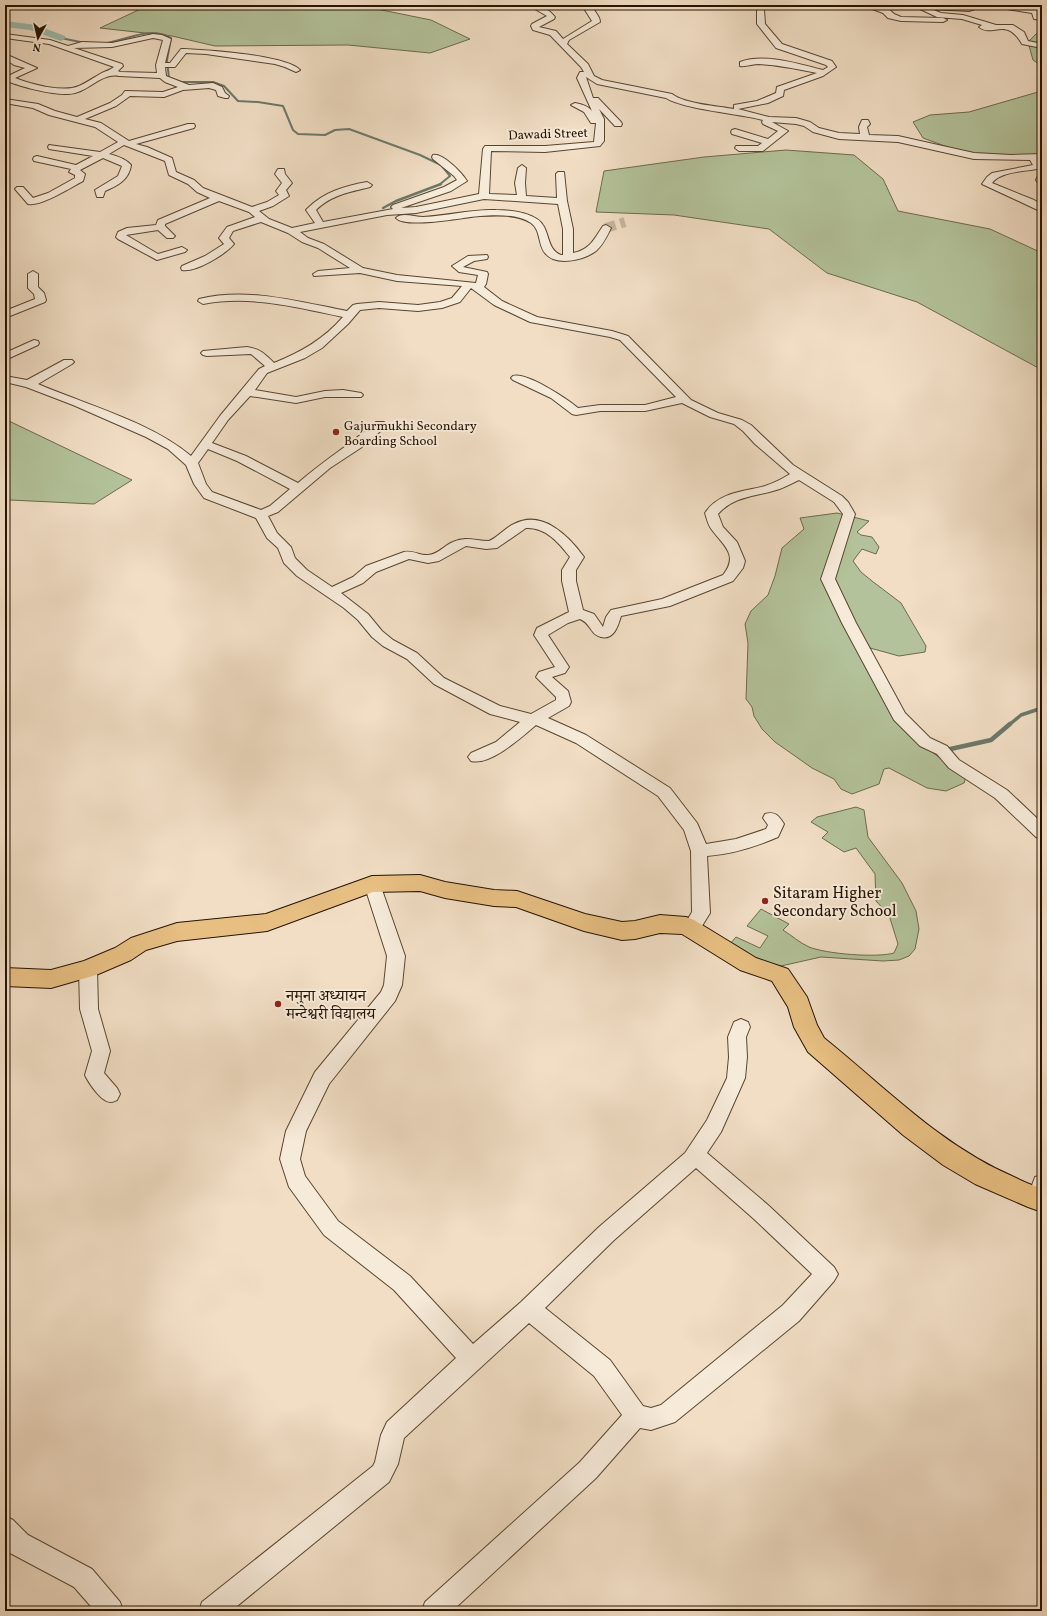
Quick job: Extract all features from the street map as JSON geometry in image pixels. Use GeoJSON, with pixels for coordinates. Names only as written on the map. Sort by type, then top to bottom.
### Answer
{"type":"FeatureCollection","features":[{"type":"Feature","properties":{"kind":"main road"},"geometry":{"type":"LineString","coordinates":[[5,977],[50,979],[88,969],[123,954],[139,944],[177,932],[268,922],[372,884],[420,883],[444,890],[494,898],[517,899],[584,922],[622,931],[635,930],[660,924],[686,926],[748,964],[780,975],[799,1004],[806,1027],[816,1046],[861,1082],[912,1127],[952,1157],[984,1176],[1040,1194]]}},
{"type":"Feature","properties":{"kind":"street"},"geometry":{"type":"LineString","coordinates":[[532,5],[548,13],[551,17],[535,26],[536,28],[553,33],[585,66],[590,78],[600,82],[655,92],[687,103],[705,107],[751,114],[769,119],[796,121],[830,134],[898,139],[974,156],[1011,158],[1038,157],[1038,165],[1036,167],[1000,173],[990,179],[987,184],[1031,202],[1042,210]]}},
{"type":"Feature","properties":{"kind":"street"},"geometry":{"type":"LineString","coordinates":[[564,44],[566,39],[596,22],[596,19],[589,10],[589,5]]}},
{"type":"Feature","properties":{"kind":"street"},"geometry":{"type":"LineString","coordinates":[[866,5],[879,8],[886,11],[891,16],[901,19],[938,21],[957,20],[977,26],[1010,27],[1021,34],[1025,42],[1042,46]]}},
{"type":"Feature","properties":{"kind":"street"},"geometry":{"type":"LineString","coordinates":[[993,26],[963,17],[940,15],[924,9],[929,7],[969,9],[978,7],[978,5],[998,6],[1035,12],[1037,17],[1042,18]]}},
{"type":"Feature","properties":{"kind":"street"},"geometry":{"type":"LineString","coordinates":[[705,107],[753,105],[774,99],[780,94],[780,89],[788,84],[812,78],[832,67],[829,63],[779,46],[762,24],[761,11]]}},
{"type":"Feature","properties":{"kind":"street"},"geometry":{"type":"LineString","coordinates":[[112,41],[143,32],[152,31],[173,33]]}},
{"type":"Feature","properties":{"kind":"street"},"geometry":{"type":"LineString","coordinates":[[5,36],[40,40],[115,64],[119,66],[114,72]]}},
{"type":"Feature","properties":{"kind":"street"},"geometry":{"type":"LineString","coordinates":[[66,48],[77,45],[104,46],[120,44],[139,37],[161,37],[167,39],[167,43],[159,72],[171,83],[188,87]]}},
{"type":"Feature","properties":{"kind":"street"},"geometry":{"type":"LineString","coordinates":[[160,65],[172,65],[180,49],[275,62],[296,70]]}},
{"type":"Feature","properties":{"kind":"street"},"geometry":{"type":"LineString","coordinates":[[5,56],[17,63],[33,68],[17,73],[10,77],[10,79],[25,84],[68,92],[82,88],[105,74],[114,72],[129,75],[162,76]]}},
{"type":"Feature","properties":{"kind":"street"},"geometry":{"type":"LineString","coordinates":[[744,64],[750,60],[772,62],[822,72]]}},
{"type":"Feature","properties":{"kind":"street","name":"Dawadi Street"},"geometry":{"type":"LineString","coordinates":[[484,196],[488,148],[545,149],[597,144],[600,141],[600,119],[588,96],[581,78],[583,74],[590,75]]}},
{"type":"Feature","properties":{"kind":"street"},"geometry":{"type":"LineString","coordinates":[[79,119],[119,100],[126,96],[128,92],[164,95],[181,88],[210,86],[225,96]]}},
{"type":"Feature","properties":{"kind":"street"},"geometry":{"type":"LineString","coordinates":[[588,96],[596,100],[618,124]]}},
{"type":"Feature","properties":{"kind":"street"},"geometry":{"type":"LineString","coordinates":[[5,101],[35,106],[52,113],[79,119],[104,127],[129,144],[150,151],[168,160],[172,173],[191,182],[200,190],[252,210],[262,218],[291,231],[305,240],[321,246],[360,270]]}},
{"type":"Feature","properties":{"kind":"street"},"geometry":{"type":"LineString","coordinates":[[575,105],[588,111],[592,120],[599,124]]}},
{"type":"Feature","properties":{"kind":"street"},"geometry":{"type":"LineString","coordinates":[[739,148],[754,150],[760,149],[784,131],[764,121],[766,120]]}},
{"type":"Feature","properties":{"kind":"street"},"geometry":{"type":"LineString","coordinates":[[865,137],[863,127],[866,122]]}},
{"type":"Feature","properties":{"kind":"street"},"geometry":{"type":"LineString","coordinates":[[37,159],[77,168],[89,163],[99,156],[129,144],[191,126]]}},
{"type":"Feature","properties":{"kind":"street"},"geometry":{"type":"LineString","coordinates":[[734,132],[769,142]]}},
{"type":"Feature","properties":{"kind":"street"},"geometry":{"type":"LineString","coordinates":[[117,160],[116,158],[129,144]]}},
{"type":"Feature","properties":{"kind":"street"},"geometry":{"type":"LineString","coordinates":[[52,147],[59,150],[72,150],[117,160],[127,165],[124,176],[115,183],[100,190],[100,195]]}},
{"type":"Feature","properties":{"kind":"street"},"geometry":{"type":"LineString","coordinates":[[387,212],[408,201],[458,185],[462,181],[458,174],[436,157]]}},
{"type":"Feature","properties":{"kind":"street"},"geometry":{"type":"LineString","coordinates":[[20,189],[30,201],[36,202],[80,179],[80,174],[74,172],[77,168]]}},
{"type":"Feature","properties":{"kind":"street"},"geometry":{"type":"LineString","coordinates":[[522,168],[520,183],[522,197]]}},
{"type":"Feature","properties":{"kind":"street"},"geometry":{"type":"LineString","coordinates":[[252,210],[270,204],[284,196],[284,193],[281,191],[287,182],[280,174],[281,171]]}},
{"type":"Feature","properties":{"kind":"street"},"geometry":{"type":"LineString","coordinates":[[561,174],[562,201],[568,229],[568,257]]}},
{"type":"Feature","properties":{"kind":"street"},"geometry":{"type":"LineString","coordinates":[[1042,176],[1040,180],[1042,182]]}},
{"type":"Feature","properties":{"kind":"street"},"geometry":{"type":"LineString","coordinates":[[321,226],[311,210],[316,205],[333,194],[349,188],[367,185]]}},
{"type":"Feature","properties":{"kind":"street"},"geometry":{"type":"LineString","coordinates":[[291,231],[387,212],[416,210],[484,196],[522,197],[562,201]]}},
{"type":"Feature","properties":{"kind":"street"},"geometry":{"type":"LineString","coordinates":[[160,227],[161,222],[164,220],[219,198]]}},
{"type":"Feature","properties":{"kind":"street"},"geometry":{"type":"LineString","coordinates":[[387,212],[400,218],[413,220],[426,220],[480,212],[517,214],[538,223],[545,237],[544,246],[551,256],[560,258],[574,257],[588,252],[599,242],[606,228]]}},
{"type":"Feature","properties":{"kind":"street"},"geometry":{"type":"LineString","coordinates":[[186,268],[202,262],[223,250],[229,244],[224,238],[230,230],[262,218]]}},
{"type":"Feature","properties":{"kind":"street"},"geometry":{"type":"LineString","coordinates":[[170,236],[160,227],[127,231],[121,234],[122,237],[157,257],[182,250]]}},
{"type":"Feature","properties":{"kind":"street"},"geometry":{"type":"LineString","coordinates":[[318,274],[360,270],[397,278],[473,285],[481,284],[483,274],[480,271],[464,271],[459,269],[457,266],[476,257],[483,257]]}},
{"type":"Feature","properties":{"kind":"street"},"geometry":{"type":"LineString","coordinates":[[5,315],[41,300],[39,292],[33,288],[34,274]]}},
{"type":"Feature","properties":{"kind":"street"},"geometry":{"type":"LineString","coordinates":[[192,463],[224,418],[263,371],[301,356],[318,346],[357,307],[379,305],[418,308],[442,305],[456,300],[473,285]]}},
{"type":"Feature","properties":{"kind":"street"},"geometry":{"type":"LineString","coordinates":[[473,285],[498,303],[534,320],[612,334],[624,338],[687,402],[714,415],[738,422],[747,428],[759,441],[798,475],[844,504],[849,514],[828,578],[856,638],[899,716],[926,742],[942,750],[954,764],[1001,794],[1042,833]]}},
{"type":"Feature","properties":{"kind":"street"},"geometry":{"type":"LineString","coordinates":[[203,301],[241,297],[273,301],[350,315]]}},
{"type":"Feature","properties":{"kind":"street"},"geometry":{"type":"LineString","coordinates":[[5,356],[34,343]]}},
{"type":"Feature","properties":{"kind":"street"},"geometry":{"type":"LineString","coordinates":[[207,353],[247,350],[254,351],[273,367]]}},
{"type":"Feature","properties":{"kind":"street"},"geometry":{"type":"LineString","coordinates":[[29,384],[68,362]]}},
{"type":"Feature","properties":{"kind":"street"},"geometry":{"type":"LineString","coordinates":[[517,378],[555,396],[576,412],[600,408],[645,408],[684,399]]}},
{"type":"Feature","properties":{"kind":"street"},"geometry":{"type":"LineString","coordinates":[[5,379],[29,384],[150,434],[172,446],[192,463],[200,484],[208,495],[261,515],[272,535],[284,547],[289,560],[302,573],[332,592],[363,617],[377,634],[388,643],[412,656],[445,685],[506,714],[534,719],[581,740],[664,792],[691,828],[697,841],[699,851],[701,913],[691,929]]}},
{"type":"Feature","properties":{"kind":"street"},"geometry":{"type":"LineString","coordinates":[[247,392],[296,400],[325,394],[343,393],[357,395]]}},
{"type":"Feature","properties":{"kind":"street"},"geometry":{"type":"LineString","coordinates":[[261,515],[274,509],[326,465],[358,444],[380,425]]}},
{"type":"Feature","properties":{"kind":"street"},"geometry":{"type":"LineString","coordinates":[[206,445],[220,449],[298,488]]}},
{"type":"Feature","properties":{"kind":"street"},"geometry":{"type":"LineString","coordinates":[[476,757],[501,746],[534,719],[564,702],[564,695],[543,677],[544,675],[560,670],[562,667],[541,633],[560,622],[583,614],[592,620],[599,631],[605,633],[609,631],[613,623],[613,617],[616,613],[665,603],[728,578],[736,568],[738,561],[730,542],[717,528],[711,513],[725,499],[778,485],[798,475]]}},
{"type":"Feature","properties":{"kind":"street"},"geometry":{"type":"LineString","coordinates":[[332,592],[358,580],[371,569],[409,555],[420,559],[437,559],[447,550],[465,542],[491,545],[522,525],[532,523],[548,530],[563,540],[577,557],[569,570],[569,581],[577,615]]}},
{"type":"Feature","properties":{"kind":"street"},"geometry":{"type":"LineString","coordinates":[[699,851],[726,848],[766,836],[772,833],[776,824],[771,818]]}},
{"type":"Feature","properties":{"kind":"street"},"geometry":{"type":"LineString","coordinates":[[372,884],[396,956],[394,985],[389,996],[322,1078],[296,1131],[290,1159],[296,1180],[331,1228],[402,1283],[472,1359]]}},
{"type":"Feature","properties":{"kind":"street"},"geometry":{"type":"LineString","coordinates":[[88,969],[89,1009],[101,1051],[94,1075],[110,1094]]}},
{"type":"Feature","properties":{"kind":"street"},"geometry":{"type":"LineString","coordinates":[[212,1611],[381,1474],[386,1467],[391,1438],[395,1430],[529,1309],[606,1234],[692,1159],[714,1126],[736,1078],[738,1057],[737,1037],[741,1027]]}},
{"type":"Feature","properties":{"kind":"street"},"geometry":{"type":"LineString","coordinates":[[529,1309],[602,1368],[636,1416],[651,1419],[667,1414],[791,1313],[827,1274],[761,1212],[702,1161],[697,1158],[692,1159]]}},
{"type":"Feature","properties":{"kind":"street"},"geometry":{"type":"LineString","coordinates":[[434,1611],[588,1470],[636,1416]]}},
{"type":"Feature","properties":{"kind":"street"},"geometry":{"type":"LineString","coordinates":[[5,1528],[18,1544],[83,1578],[110,1611]]}},
{"type":"Feature","properties":{"kind":"green space"},"geometry":{"type":"Polygon","coordinates":[[[149,5],[262,5],[276,8],[372,8],[431,20],[470,39],[430,53],[348,45],[215,46],[172,36],[100,28],[149,5]]]}},
{"type":"Feature","properties":{"kind":"green space"},"geometry":{"type":"Polygon","coordinates":[[[1042,33],[1042,66],[1033,60],[1028,42],[1036,34],[1042,33]]]}},
{"type":"Feature","properties":{"kind":"green space"},"geometry":{"type":"Polygon","coordinates":[[[1042,89],[1042,154],[1014,157],[964,153],[923,138],[913,122],[930,115],[969,112],[1038,92],[1042,89]]]}},
{"type":"Feature","properties":{"kind":"green space"},"geometry":{"type":"Polygon","coordinates":[[[786,150],[854,155],[883,179],[898,211],[990,229],[1042,253],[1042,370],[917,302],[827,273],[769,229],[674,215],[596,212],[604,171],[704,157],[786,150]]]}},
{"type":"Feature","properties":{"kind":"green space"},"geometry":{"type":"Polygon","coordinates":[[[5,418],[132,480],[94,504],[10,500],[5,498],[5,418]]]}},
{"type":"Feature","properties":{"kind":"green space"},"geometry":{"type":"Polygon","coordinates":[[[837,513],[869,521],[857,532],[861,535],[872,537],[879,547],[876,554],[862,549],[853,561],[861,572],[901,603],[926,646],[925,652],[899,656],[870,648],[856,627],[892,712],[932,752],[966,777],[964,783],[946,791],[927,788],[889,768],[884,769],[879,784],[852,794],[841,789],[834,779],[812,768],[775,742],[762,729],[754,716],[752,707],[746,699],[748,643],[745,624],[751,611],[768,595],[775,576],[782,548],[804,529],[800,518],[837,513]]]}},
{"type":"Feature","properties":{"kind":"green space"},"geometry":{"type":"Polygon","coordinates":[[[856,807],[864,810],[868,837],[902,883],[916,911],[919,929],[915,949],[909,956],[899,960],[883,961],[821,957],[781,966],[755,960],[729,945],[736,937],[760,948],[768,936],[747,926],[761,909],[789,924],[783,930],[809,947],[827,952],[864,955],[894,953],[898,944],[889,915],[876,901],[875,874],[856,848],[844,852],[822,838],[828,832],[811,822],[817,817],[856,807]]]}},
{"type":"Feature","properties":{"kind":"waterway"},"geometry":{"type":"LineString","coordinates":[[5,24],[32,27],[61,38]]}},
{"type":"Feature","properties":{"kind":"waterway"},"geometry":{"type":"LineString","coordinates":[[107,43],[147,33],[155,33],[171,38],[167,60],[169,78],[181,82],[213,82],[224,86],[238,101],[258,102],[283,106],[293,130],[298,134],[325,135],[335,130],[349,129],[420,155],[441,165],[450,176],[440,185]]}},
{"type":"Feature","properties":{"kind":"waterway"},"geometry":{"type":"LineString","coordinates":[[61,38],[85,43]]}},
{"type":"Feature","properties":{"kind":"waterway"},"geometry":{"type":"LineString","coordinates":[[383,208],[396,201],[440,185]]}},
{"type":"Feature","properties":{"kind":"waterway"},"geometry":{"type":"LineString","coordinates":[[1009,725],[1021,715],[1042,708]]}},
{"type":"Feature","properties":{"kind":"waterway"},"geometry":{"type":"LineString","coordinates":[[946,750],[991,740],[1010,724]]}},
{"type":"Feature","properties":{"kind":"tunnel"},"geometry":{"type":"LineString","coordinates":[[606,228],[625,222]]}},
{"type":"Feature","properties":{"kind":"place","name":"Gajurmukhi Secondary Boarding School"},"geometry":{"type":"Point","coordinates":[336,432]}},
{"type":"Feature","properties":{"kind":"place","name":"Sitaram Higher Secondary School"},"geometry":{"type":"Point","coordinates":[765,901]}},
{"type":"Feature","properties":{"kind":"place","name":"नमुना अध्यायन मन्टेश्वरी विद्यालय"},"geometry":{"type":"Point","coordinates":[278,1004]}}]}
